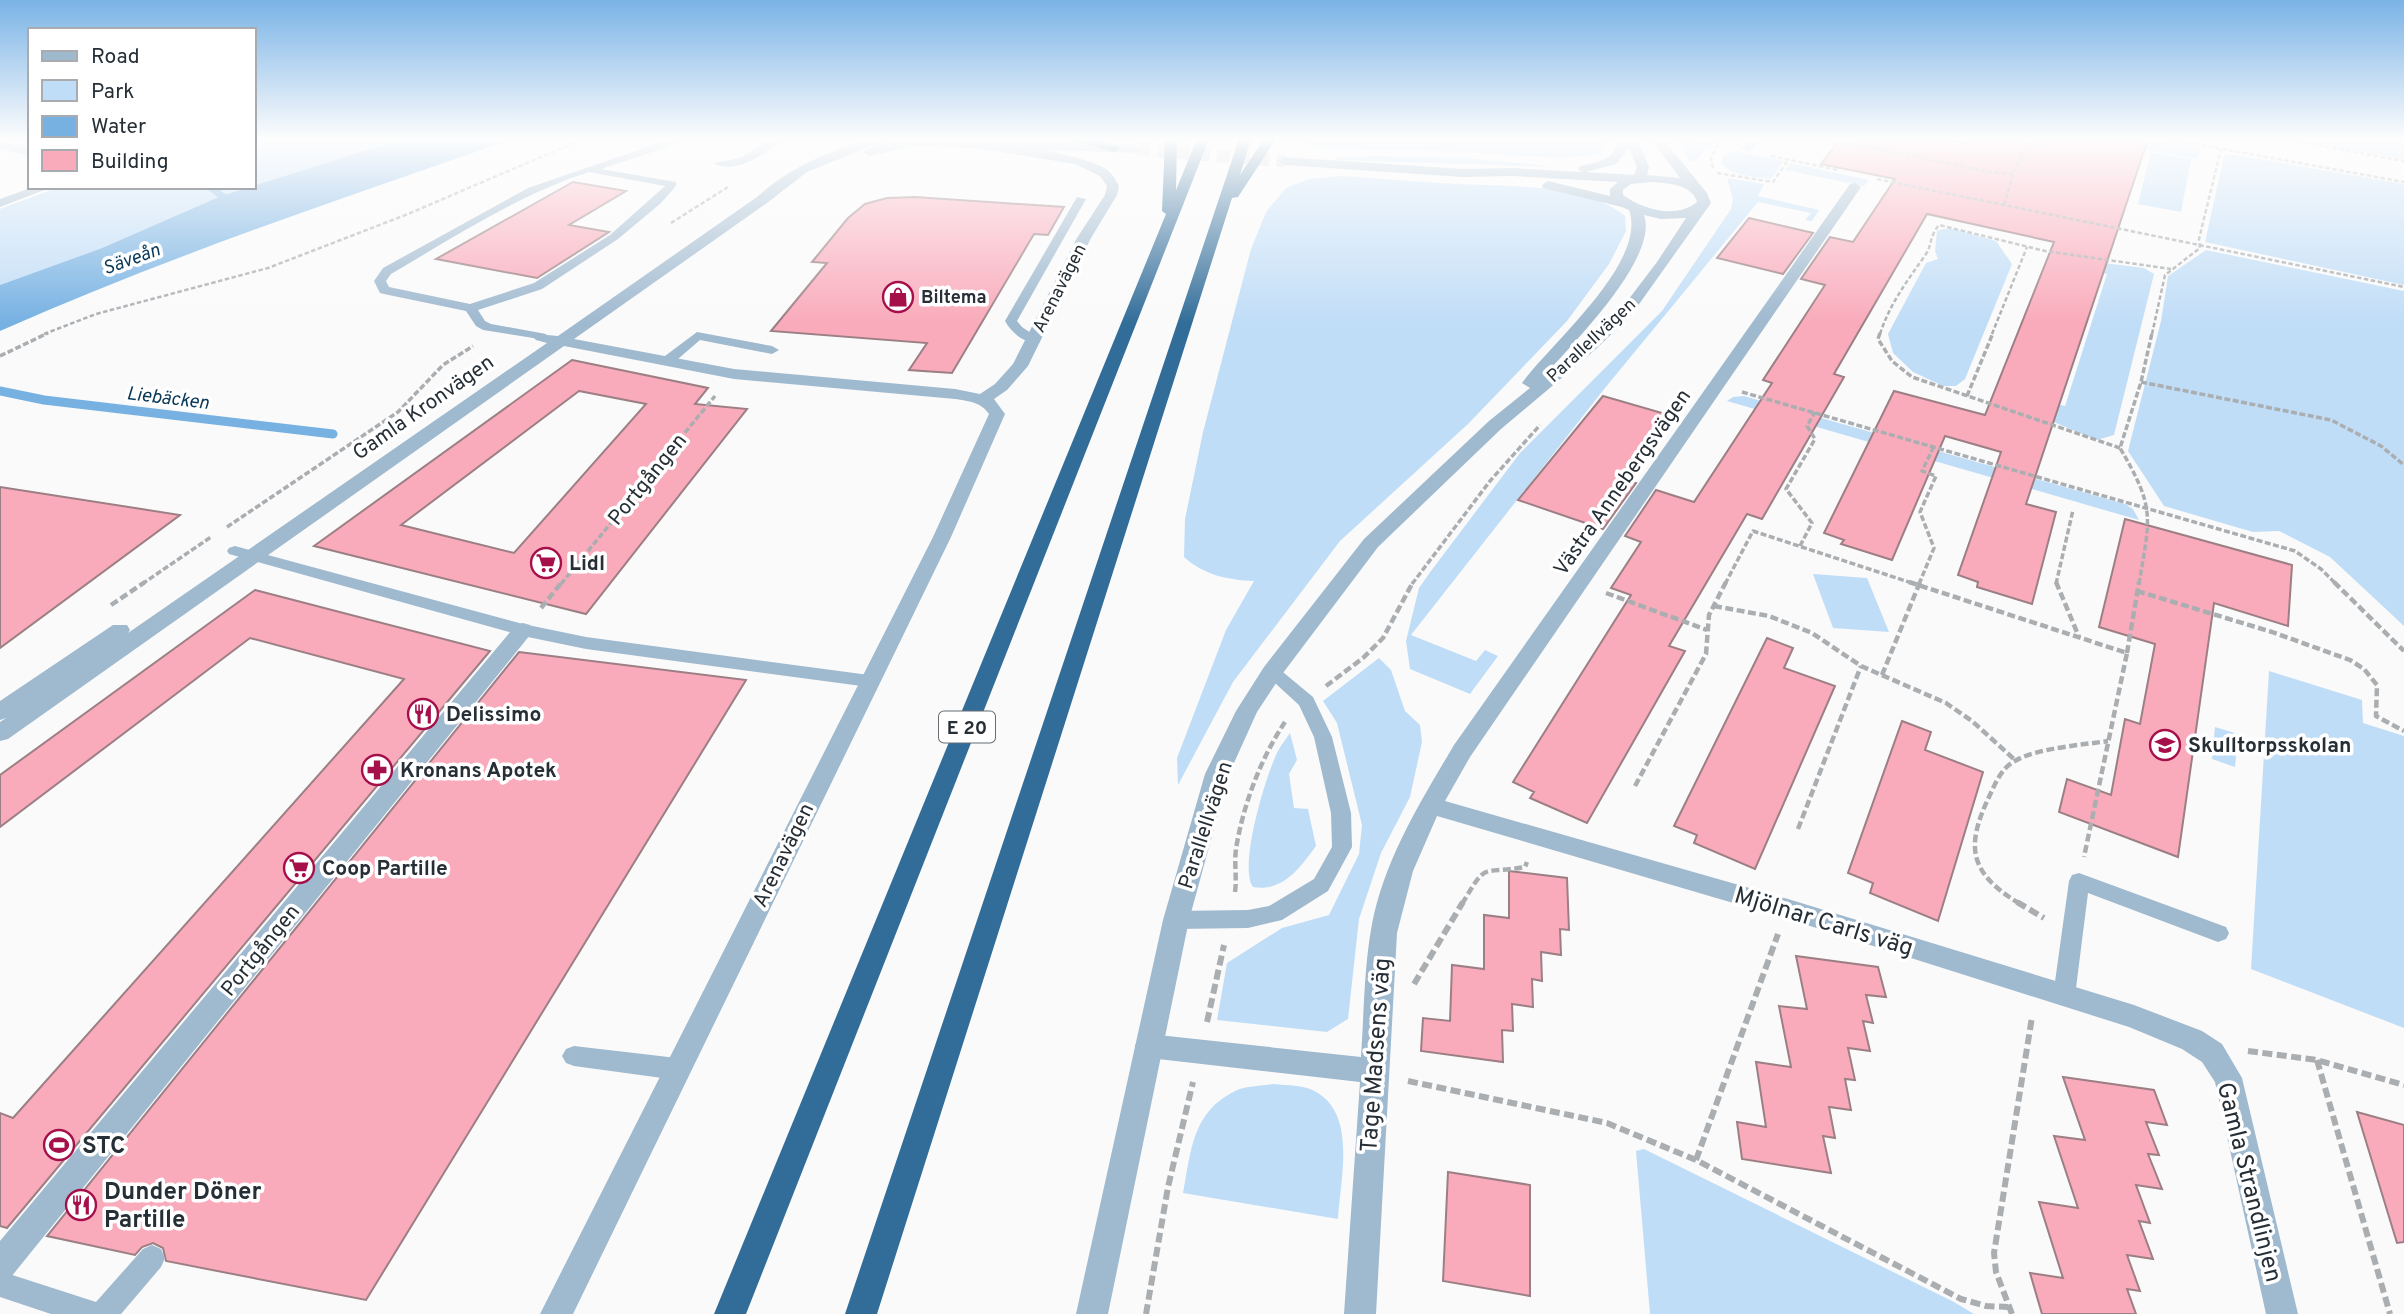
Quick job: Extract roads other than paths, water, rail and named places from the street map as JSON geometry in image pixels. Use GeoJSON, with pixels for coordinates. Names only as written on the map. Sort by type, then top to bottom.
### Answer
{"type":"FeatureCollection","features":[{"type":"Feature","properties":{"kind":"highway"},"geometry":{"type":"LineString","coordinates":[[1168,227],[1169,200]]}},
{"type":"Feature","properties":{"kind":"highway","name":"E 20"},"geometry":{"type":"LineString","coordinates":[[730,1314],[1179,200]]}},
{"type":"Feature","properties":{"kind":"highway"},"geometry":{"type":"LineString","coordinates":[[862,1314],[1224,200]]}},
{"type":"Feature","properties":{"kind":"highway"},"geometry":{"type":"LineString","coordinates":[[1220,213],[1229,200]]}},
{"type":"Feature","properties":{"kind":"street","name":"Gamla Kronvägen"},"geometry":{"type":"LineString","coordinates":[[0,733],[243,553],[746,200]]}},
{"type":"Feature","properties":{"kind":"street","name":"Gamla Kronvägen"},"geometry":{"type":"LineString","coordinates":[[550,338],[762,200]]}},
{"type":"Feature","properties":{"kind":"street","name":"Arenavägen"},"geometry":{"type":"LineString","coordinates":[[556,1314],[942,537],[997,415],[993,406],[983,399],[1001,387],[1020,366],[1084,237],[1108,200]]}},
{"type":"Feature","properties":{"kind":"street"},"geometry":{"type":"LineString","coordinates":[[1611,200],[1669,214],[1698,209],[1704,200]]}},
{"type":"Feature","properties":{"kind":"street","name":"Parallellvägen"},"geometry":{"type":"LineString","coordinates":[[1495,425],[1606,292],[1633,250],[1640,230],[1629,205],[1622,200]]}},
{"type":"Feature","properties":{"kind":"street","name":"Västra Annebergsvägen"},"geometry":{"type":"LineString","coordinates":[[1430,805],[1462,751],[1846,200]]}},
{"type":"Feature","properties":{"kind":"street","name":"Parallellvägen"},"geometry":{"type":"LineString","coordinates":[[1092,1314],[1176,920],[1217,774],[1247,711],[1272,672],[1371,543],[1495,425],[1590,346],[1627,311],[1663,264],[1698,209]]}},
{"type":"Feature","properties":{"kind":"street"},"geometry":{"type":"LineString","coordinates":[[550,338],[734,373],[983,399]]}},
{"type":"Feature","properties":{"kind":"street","name":"Gamla Kronvägen"},"geometry":{"type":"LineString","coordinates":[[0,712],[243,553]]}},
{"type":"Feature","properties":{"kind":"street","name":"Portgången"},"geometry":{"type":"LineString","coordinates":[[0,1266],[523,630]]}},
{"type":"Feature","properties":{"kind":"street","name":"Mjölnar Carls väg"},"geometry":{"type":"LineString","coordinates":[[1430,805],[1788,909],[2134,1017],[2192,1040],[2212,1053]]}},
{"type":"Feature","properties":{"kind":"street","name":"Tage Madsens väg"},"geometry":{"type":"LineString","coordinates":[[1360,1314],[1386,917],[1401,867],[1430,805]]}},
{"type":"Feature","properties":{"kind":"street"},"geometry":{"type":"LineString","coordinates":[[1149,1046],[1200,1054],[1374,1071]]}},
{"type":"Feature","properties":{"kind":"street","name":"Gamla Strandlinjen"},"geometry":{"type":"LineString","coordinates":[[2212,1053],[2228,1078],[2236,1106],[2282,1314]]}},
{"type":"Feature","properties":{"kind":"lane","name":"Gamla Kronvägen"},"geometry":{"type":"LineString","coordinates":[[513,200],[387,271],[380,281],[384,290],[471,308],[538,286],[614,237],[658,200]]}},
{"type":"Feature","properties":{"kind":"lane"},"geometry":{"type":"LineString","coordinates":[[1034,339],[1017,330],[1011,321],[1080,200]]}},
{"type":"Feature","properties":{"kind":"lane","name":"Gamla Kronvägen"},"geometry":{"type":"LineString","coordinates":[[471,308],[480,323],[487,327],[550,338]]}},
{"type":"Feature","properties":{"kind":"lane"},"geometry":{"type":"LineString","coordinates":[[666,362],[697,336],[772,350]]}},
{"type":"Feature","properties":{"kind":"lane"},"geometry":{"type":"LineString","coordinates":[[243,553],[523,630],[586,643],[869,681]]}},
{"type":"Feature","properties":{"kind":"lane"},"geometry":{"type":"LineString","coordinates":[[1176,920],[1248,919],[1274,914],[1321,885],[1342,847],[1341,813],[1323,737],[1307,701],[1272,672]]}},
{"type":"Feature","properties":{"kind":"lane"},"geometry":{"type":"LineString","coordinates":[[2064,996],[2070,933],[2079,881],[2218,933]]}},
{"type":"Feature","properties":{"kind":"lane"},"geometry":{"type":"LineString","coordinates":[[574,1056],[677,1069]]}},
{"type":"Feature","properties":{"kind":"lane"},"geometry":{"type":"LineString","coordinates":[[103,1314],[152,1258]]}},
{"type":"Feature","properties":{"kind":"lane"},"geometry":{"type":"LineString","coordinates":[[0,1284],[92,1314]]}},
{"type":"Feature","properties":{"kind":"water","name":"Säveån"},"geometry":{"type":"Polygon","coordinates":[[[211,200],[338,200],[126,278],[0,331],[0,285],[102,248],[211,200]]]}},
{"type":"Feature","properties":{"kind":"waterway"},"geometry":{"type":"LineString","coordinates":[[228,200],[233,204]]}},
{"type":"Feature","properties":{"kind":"waterway","name":"Liebäcken"},"geometry":{"type":"LineString","coordinates":[[0,391],[44,400],[333,434]]}},
{"type":"Feature","properties":{"kind":"place","name":"Biltema"},"geometry":{"type":"Point","coordinates":[898,297]}},
{"type":"Feature","properties":{"kind":"place","name":"Lidl"},"geometry":{"type":"Point","coordinates":[546,563]}},
{"type":"Feature","properties":{"kind":"place","name":"Delissimo"},"geometry":{"type":"Point","coordinates":[423,714]}},
{"type":"Feature","properties":{"kind":"place","name":"Skulltorpsskolan"},"geometry":{"type":"Point","coordinates":[2165,745]}},
{"type":"Feature","properties":{"kind":"place","name":"Kronans Apotek"},"geometry":{"type":"Point","coordinates":[377,770]}},
{"type":"Feature","properties":{"kind":"place","name":"Coop Partille"},"geometry":{"type":"Point","coordinates":[299,868]}},
{"type":"Feature","properties":{"kind":"place","name":"STC"},"geometry":{"type":"Point","coordinates":[59,1145]}},
{"type":"Feature","properties":{"kind":"place","name":"Dunder Döner Partille"},"geometry":{"type":"Point","coordinates":[81,1205]}}]}
